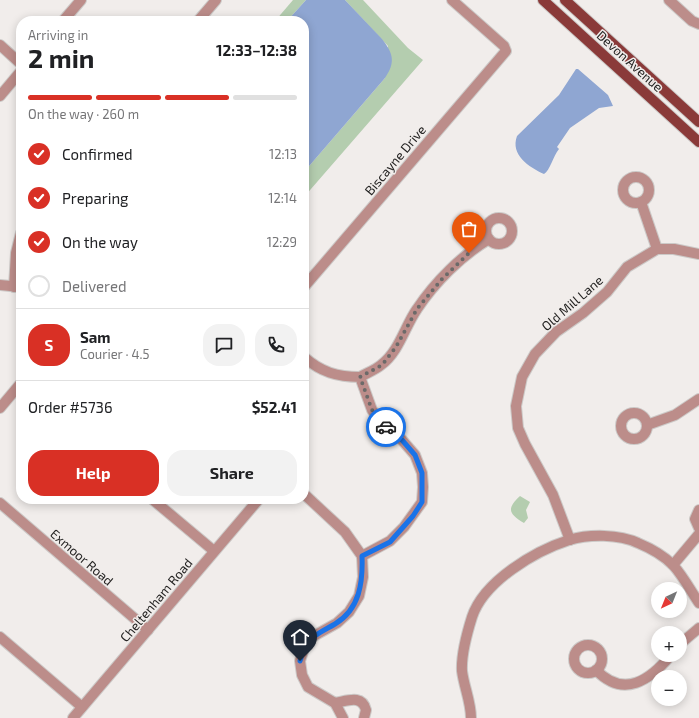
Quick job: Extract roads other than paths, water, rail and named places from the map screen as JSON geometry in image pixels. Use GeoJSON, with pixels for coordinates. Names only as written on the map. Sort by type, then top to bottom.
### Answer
{"type":"FeatureCollection","features":[{"type":"Feature","properties":{"kind":"main road","name":"Devon Avenue"},"geometry":{"type":"LineString","coordinates":[[543,0],[699,142]]}},
{"type":"Feature","properties":{"kind":"main road","name":"Devon Avenue"},"geometry":{"type":"LineString","coordinates":[[565,0],[699,122]]}},
{"type":"Feature","properties":{"kind":"street"},"geometry":{"type":"LineString","coordinates":[[67,16],[81,0]]}},
{"type":"Feature","properties":{"kind":"street"},"geometry":{"type":"LineString","coordinates":[[202,16],[216,0]]}},
{"type":"Feature","properties":{"kind":"street","name":"Biscayne Drive"},"geometry":{"type":"LineString","coordinates":[[309,281],[506,50],[452,0]]}},
{"type":"Feature","properties":{"kind":"street"},"geometry":{"type":"LineString","coordinates":[[669,0],[692,21],[699,24]]}},
{"type":"Feature","properties":{"kind":"street"},"geometry":{"type":"LineString","coordinates":[[0,45],[16,59]]}},
{"type":"Feature","properties":{"kind":"street"},"geometry":{"type":"LineString","coordinates":[[0,96],[16,77]]}},
{"type":"Feature","properties":{"kind":"street"},"geometry":{"type":"LineString","coordinates":[[641,202],[657,249],[674,249],[699,254]]}},
{"type":"Feature","properties":{"kind":"street"},"geometry":{"type":"LineString","coordinates":[[309,361],[321,370],[332,375],[360,377],[382,365],[396,347],[417,309],[431,292],[456,265],[488,239]]}},
{"type":"Feature","properties":{"kind":"street","name":"Old Mill Lane"},"geometry":{"type":"LineString","coordinates":[[570,540],[553,494],[525,444],[518,428],[516,406],[522,377],[535,354],[556,332],[583,313],[607,292],[627,267],[657,249]]}},
{"type":"Feature","properties":{"kind":"street"},"geometry":{"type":"LineString","coordinates":[[0,285],[16,287]]}},
{"type":"Feature","properties":{"kind":"street"},"geometry":{"type":"LineString","coordinates":[[360,377],[372,410],[383,425],[402,440],[415,455],[422,473],[423,487],[422,502],[404,527],[390,542],[362,556]]}},
{"type":"Feature","properties":{"kind":"street"},"geometry":{"type":"LineString","coordinates":[[0,408],[16,390]]}},
{"type":"Feature","properties":{"kind":"street"},"geometry":{"type":"LineString","coordinates":[[647,425],[675,415],[699,399]]}},
{"type":"Feature","properties":{"kind":"street"},"geometry":{"type":"LineString","coordinates":[[309,499],[345,532],[362,556],[363,577],[359,596],[349,612],[337,623],[312,637],[304,648],[300,661],[302,675],[308,687],[335,703],[343,718]]}},
{"type":"Feature","properties":{"kind":"street","name":"Exmoor Road"},"geometry":{"type":"LineString","coordinates":[[0,503],[148,630]]}},
{"type":"Feature","properties":{"kind":"street"},"geometry":{"type":"LineString","coordinates":[[158,504],[214,551]]}},
{"type":"Feature","properties":{"kind":"street","name":"Cheltenham Road"},"geometry":{"type":"LineString","coordinates":[[73,718],[255,504]]}},
{"type":"Feature","properties":{"kind":"street"},"geometry":{"type":"LineString","coordinates":[[699,510],[695,519],[699,528]]}},
{"type":"Feature","properties":{"kind":"street"},"geometry":{"type":"LineString","coordinates":[[673,565],[699,534]]}},
{"type":"Feature","properties":{"kind":"street"},"geometry":{"type":"LineString","coordinates":[[471,718],[471,708],[462,670],[466,643],[473,615],[485,596],[501,577],[531,557],[570,540],[592,536],[630,540],[654,551],[673,565],[699,603]]}},
{"type":"Feature","properties":{"kind":"street"},"geometry":{"type":"LineString","coordinates":[[687,638],[699,628]]}},
{"type":"Feature","properties":{"kind":"street"},"geometry":{"type":"LineString","coordinates":[[0,636],[82,707]]}},
{"type":"Feature","properties":{"kind":"street"},"geometry":{"type":"LineString","coordinates":[[596,670],[604,679],[611,683],[625,685],[639,682],[649,677],[664,662]]}},
{"type":"Feature","properties":{"kind":"street"},"geometry":{"type":"LineString","coordinates":[[335,703],[358,700],[365,707],[366,713],[364,718]]}},
{"type":"Feature","properties":{"kind":"water"},"geometry":{"type":"Polygon","coordinates":[[[306,0],[345,0],[382,39],[389,49],[392,58],[391,67],[385,78],[309,166],[309,16],[292,16],[306,0]]]}},
{"type":"Feature","properties":{"kind":"water"},"geometry":{"type":"Polygon","coordinates":[[[576,69],[578,69],[608,95],[613,106],[599,108],[570,128],[557,147],[559,149],[548,170],[544,174],[532,168],[522,160],[516,149],[517,136],[559,95],[576,69]]]}}]}
